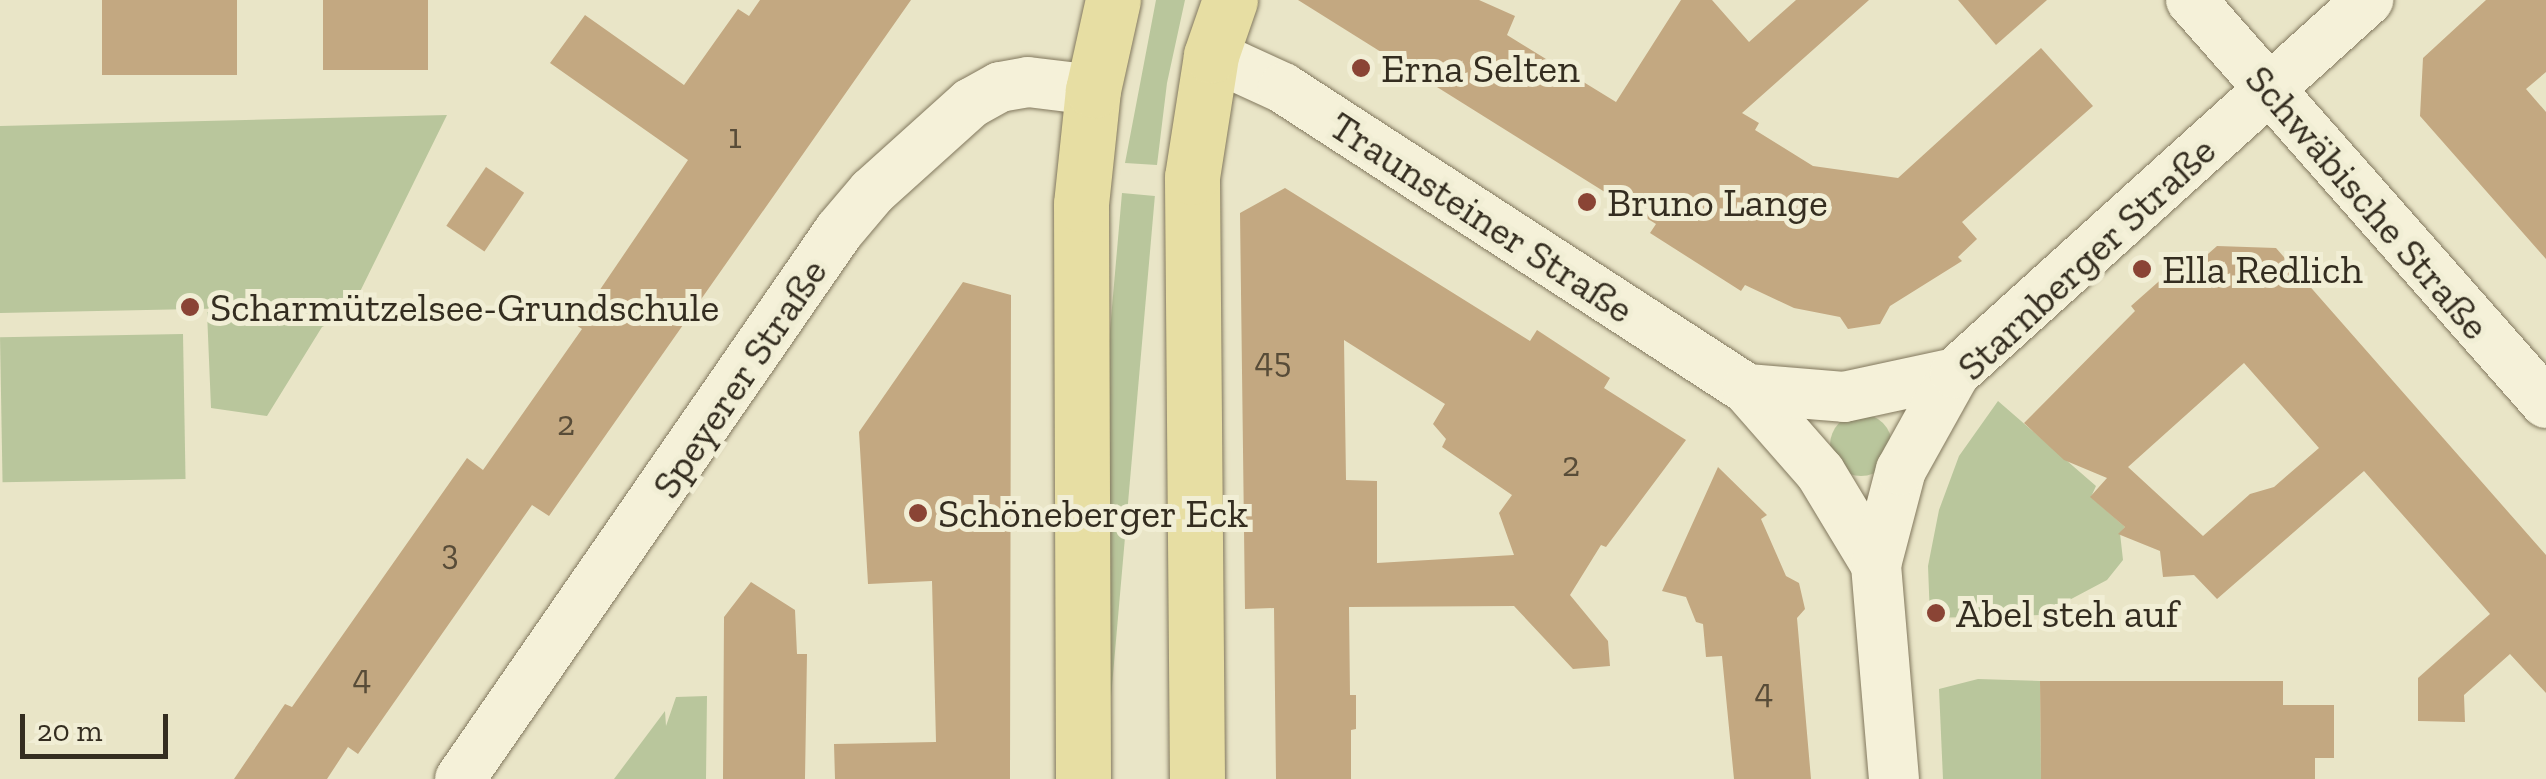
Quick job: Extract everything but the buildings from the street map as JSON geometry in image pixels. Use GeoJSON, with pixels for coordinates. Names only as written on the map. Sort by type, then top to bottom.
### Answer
{"type":"FeatureCollection","features":[{"type":"Feature","properties":{"kind":"main road"},"geometry":{"type":"LineString","coordinates":[[1083,779],[1080,239],[1093,90],[1113,0]]}},
{"type":"Feature","properties":{"kind":"main road"},"geometry":{"type":"LineString","coordinates":[[1198,779],[1192,177],[1211,55],[1230,0]]}},
{"type":"Feature","properties":{"kind":"street","name":"Schwäbische Straße"},"geometry":{"type":"LineString","coordinates":[[2190,0],[2546,403]]}},
{"type":"Feature","properties":{"kind":"street","name":"Starnberger Straße"},"geometry":{"type":"LineString","coordinates":[[1876,565],[1901,470],[1956,373],[2368,0]]}},
{"type":"Feature","properties":{"kind":"street","name":"Traunsteiner Straße"},"geometry":{"type":"LineString","coordinates":[[1211,55],[1284,88],[1747,389],[1820,472],[1876,565],[1894,779]]}},
{"type":"Feature","properties":{"kind":"street","name":"Speyerer Straße"},"geometry":{"type":"LineString","coordinates":[[460,779],[839,231],[872,192],[972,103],[1000,87],[1028,82],[1093,90]]}},
{"type":"Feature","properties":{"kind":"street","name":"Traunsteiner Straße"},"geometry":{"type":"LineString","coordinates":[[1747,389],[1844,397],[1956,373]]}},
{"type":"Feature","properties":{"kind":"green space"},"geometry":{"type":"Polygon","coordinates":[[[1156,0],[1185,0],[1167,83],[1157,165],[1125,163],[1156,0]]]}},
{"type":"Feature","properties":{"kind":"green space"},"geometry":{"type":"Polygon","coordinates":[[[447,115],[348,316],[331,314],[333,322],[322,327],[267,416],[211,408],[207,312],[296,307],[0,313],[0,126],[447,115]]]}},
{"type":"Feature","properties":{"kind":"green space"},"geometry":{"type":"Polygon","coordinates":[[[1122,193],[1155,196],[1104,779],[1071,777],[1122,193]]]}},
{"type":"Feature","properties":{"kind":"green space"},"geometry":{"type":"Polygon","coordinates":[[[183,334],[186,479],[3,482],[0,337],[183,334]]]}},
{"type":"Feature","properties":{"kind":"green space"},"geometry":{"type":"Polygon","coordinates":[[[1998,401],[2096,486],[2091,497],[2125,527],[2120,533],[2123,560],[2107,580],[2041,615],[1930,618],[1928,566],[1939,510],[1959,456],[1998,401]]]}},
{"type":"Feature","properties":{"kind":"green space"},"geometry":{"type":"Polygon","coordinates":[[[1861,414],[1883,423],[1892,445],[1883,467],[1861,476],[1839,467],[1830,445],[1839,423],[1861,414]]]}},
{"type":"Feature","properties":{"kind":"green space"},"geometry":{"type":"Polygon","coordinates":[[[1978,679],[2040,681],[2041,779],[1943,779],[1939,689],[1978,679]]]}},
{"type":"Feature","properties":{"kind":"green space"},"geometry":{"type":"Polygon","coordinates":[[[707,696],[706,779],[614,779],[665,711],[666,726],[676,697],[707,696]]]}},
{"type":"Feature","properties":{"kind":"place","name":"Erna Selten"},"geometry":{"type":"Point","coordinates":[1361,68]}},
{"type":"Feature","properties":{"kind":"place","name":"Bruno Lange"},"geometry":{"type":"Point","coordinates":[1587,202]}},
{"type":"Feature","properties":{"kind":"place","name":"Ella Redlich"},"geometry":{"type":"Point","coordinates":[2142,269]}},
{"type":"Feature","properties":{"kind":"place","name":"Scharmützelsee-Grundschule"},"geometry":{"type":"Point","coordinates":[190,307]}},
{"type":"Feature","properties":{"kind":"place","name":"Schöneberger Eck"},"geometry":{"type":"Point","coordinates":[918,513]}},
{"type":"Feature","properties":{"kind":"place","name":"Abel steh auf"},"geometry":{"type":"Point","coordinates":[1936,613]}}]}
